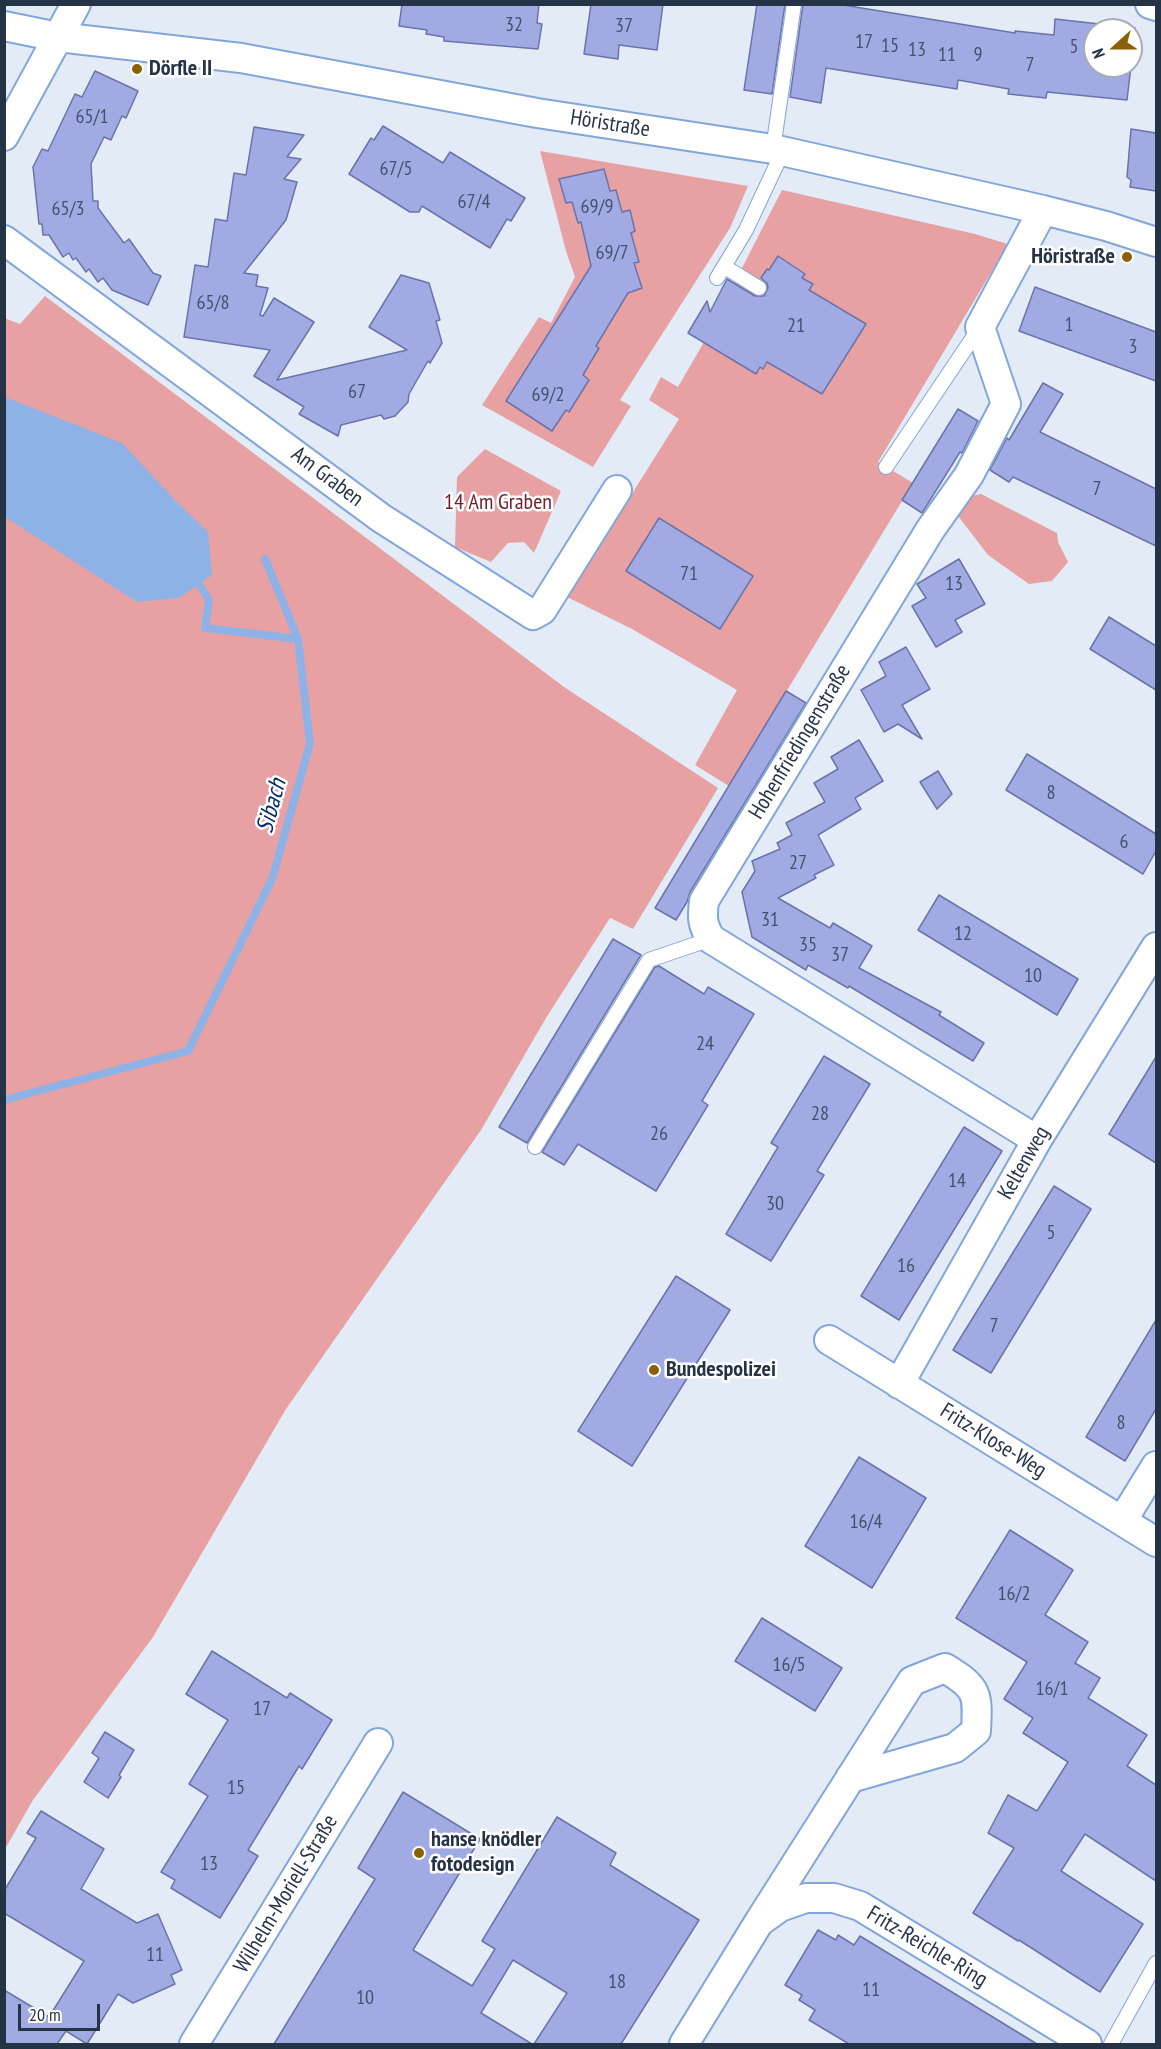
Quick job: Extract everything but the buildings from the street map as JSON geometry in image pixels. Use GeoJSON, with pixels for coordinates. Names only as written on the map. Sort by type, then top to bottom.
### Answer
{"type":"FeatureCollection","features":[{"type":"Feature","properties":{"kind":"street"},"geometry":{"type":"LineString","coordinates":[[4,136],[76,4]]}},
{"type":"Feature","properties":{"kind":"street"},"geometry":{"type":"LineString","coordinates":[[1150,4],[1156,6]]}},
{"type":"Feature","properties":{"kind":"street","name":"Höristraße"},"geometry":{"type":"LineString","coordinates":[[4,26],[58,37],[221,55],[537,112],[778,150],[1043,210],[1156,242]]}},
{"type":"Feature","properties":{"kind":"street"},"geometry":{"type":"LineString","coordinates":[[980,327],[1043,210]]}},
{"type":"Feature","properties":{"kind":"street","name":"Am Graben"},"geometry":{"type":"LineString","coordinates":[[4,240],[381,518],[533,615],[542,610],[617,490]]}},
{"type":"Feature","properties":{"kind":"street","name":"Hohenfriedingenstraße"},"geometry":{"type":"LineString","coordinates":[[711,939],[703,927],[704,901],[930,530],[969,475],[1006,404],[980,327]]}},
{"type":"Feature","properties":{"kind":"street"},"geometry":{"type":"LineString","coordinates":[[711,939],[1037,1140]]}},
{"type":"Feature","properties":{"kind":"street","name":"Keltenweg"},"geometry":{"type":"LineString","coordinates":[[899,1384],[1037,1140],[1156,947]]}},
{"type":"Feature","properties":{"kind":"street","name":"Fritz-Klose-Weg"},"geometry":{"type":"LineString","coordinates":[[829,1340],[1156,1542]]}},
{"type":"Feature","properties":{"kind":"street"},"geometry":{"type":"LineString","coordinates":[[1122,1521],[1156,1466]]}},
{"type":"Feature","properties":{"kind":"street","name":"Fritz-Reichle-Ring"},"geometry":{"type":"LineString","coordinates":[[684,2044],[759,1922],[850,1778],[912,1681],[945,1668],[967,1682],[977,1701],[976,1731],[955,1748],[850,1778]]}},
{"type":"Feature","properties":{"kind":"street","name":"Wilhelm-Moriell-Straße"},"geometry":{"type":"LineString","coordinates":[[194,2044],[378,1743]]}},
{"type":"Feature","properties":{"kind":"street","name":"Fritz-Reichle-Ring"},"geometry":{"type":"LineString","coordinates":[[759,1922],[780,1906],[806,1898],[834,1898],[860,1906],[1087,2044]]}},
{"type":"Feature","properties":{"kind":"lane"},"geometry":{"type":"LineString","coordinates":[[759,288],[721,273],[746,230],[778,150],[794,4]]}},
{"type":"Feature","properties":{"kind":"lane"},"geometry":{"type":"LineString","coordinates":[[886,467],[980,327]]}},
{"type":"Feature","properties":{"kind":"lane"},"geometry":{"type":"LineString","coordinates":[[535,1147],[650,960],[711,939]]}},
{"type":"Feature","properties":{"kind":"lane"},"geometry":{"type":"LineString","coordinates":[[1111,2044],[1156,1963]]}},
{"type":"Feature","properties":{"kind":"green space"},"geometry":{"type":"Polygon","coordinates":[[[540,151],[748,186],[730,228],[620,400],[631,406],[593,467],[482,405],[539,317],[551,323],[575,277],[540,151]]]}},
{"type":"Feature","properties":{"kind":"green space"},"geometry":{"type":"Polygon","coordinates":[[[782,190],[975,234],[1008,244],[878,462],[913,483],[729,786],[695,765],[737,690],[632,629],[567,597],[679,419],[649,400],[661,377],[678,387],[704,342],[782,190]]]}},
{"type":"Feature","properties":{"kind":"green space"},"geometry":{"type":"Polygon","coordinates":[[[45,296],[564,687],[718,788],[633,929],[610,918],[546,1018],[481,1130],[286,1409],[153,1637],[33,1800],[5,1849],[4,318],[20,324],[45,296]]]}},
{"type":"Feature","properties":{"kind":"green space","name":"14 Am Graben"},"geometry":{"type":"Polygon","coordinates":[[[485,449],[561,491],[534,553],[524,542],[508,543],[491,562],[455,547],[457,477],[485,449]]]}},
{"type":"Feature","properties":{"kind":"green space"},"geometry":{"type":"Polygon","coordinates":[[[981,494],[1057,533],[1058,542],[1068,562],[1052,581],[1029,584],[988,555],[955,512],[963,498],[981,494]]]}},
{"type":"Feature","properties":{"kind":"water"},"geometry":{"type":"Polygon","coordinates":[[[5,397],[122,443],[208,532],[212,575],[179,598],[137,602],[5,517],[5,397]]]}},
{"type":"Feature","properties":{"kind":"waterway","name":"Sibach"},"geometry":{"type":"LineString","coordinates":[[4,1100],[188,1051],[272,879],[310,744],[298,639],[265,559]]}},
{"type":"Feature","properties":{"kind":"waterway"},"geometry":{"type":"LineString","coordinates":[[194,576],[209,600],[205,628],[298,639]]}},
{"type":"Feature","properties":{"kind":"place","name":"Dörfle II"},"geometry":{"type":"Point","coordinates":[137,69]}},
{"type":"Feature","properties":{"kind":"place","name":"Höristraße"},"geometry":{"type":"Point","coordinates":[1127,257]}},
{"type":"Feature","properties":{"kind":"place","name":"Bundespolizei"},"geometry":{"type":"Point","coordinates":[654,1370]}},
{"type":"Feature","properties":{"kind":"place","name":"hanse knödler fotodesign"},"geometry":{"type":"Point","coordinates":[419,1853]}}]}
